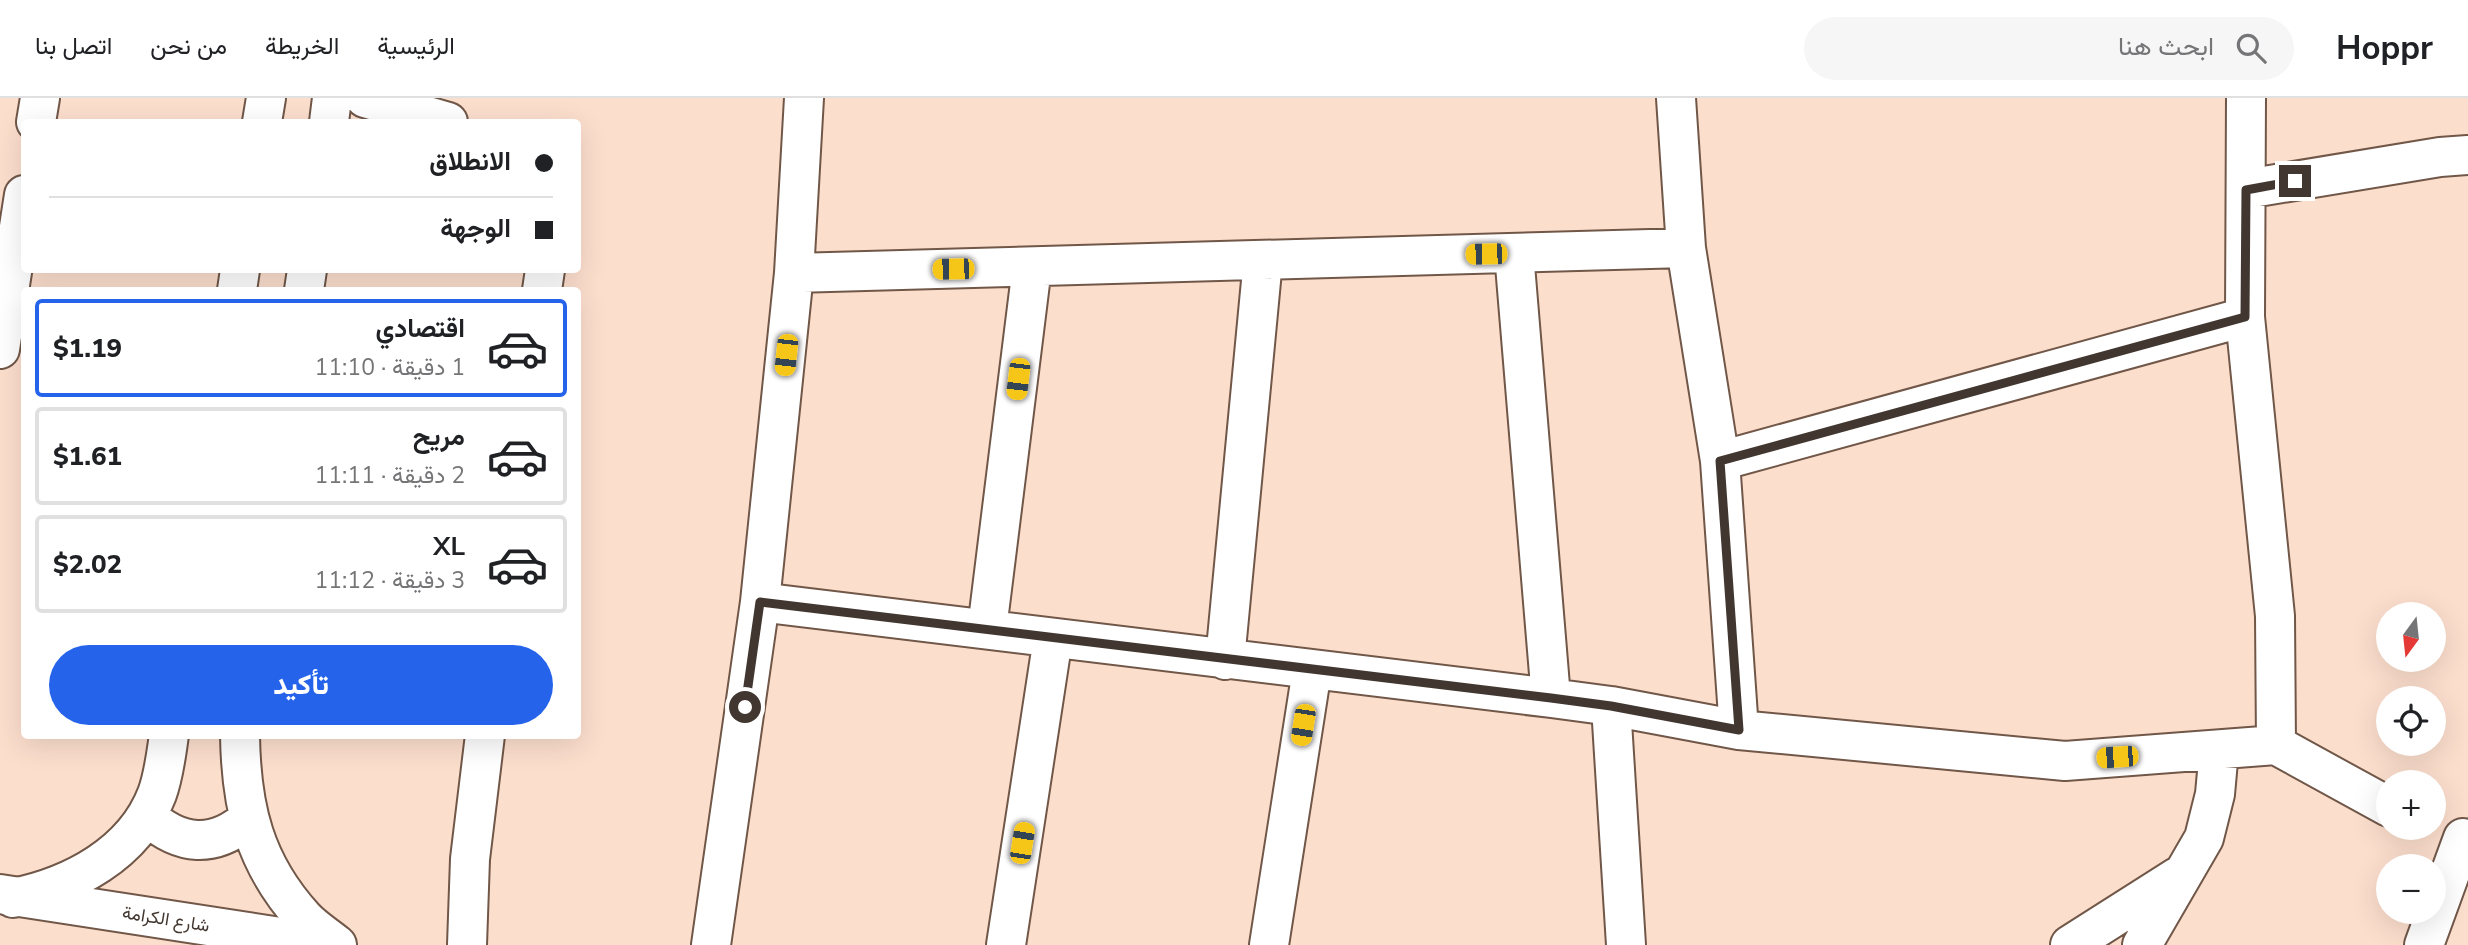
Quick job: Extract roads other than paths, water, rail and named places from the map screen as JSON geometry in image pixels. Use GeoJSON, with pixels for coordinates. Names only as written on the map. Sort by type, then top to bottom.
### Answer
{"type":"FeatureCollection","features":[{"type":"Feature","properties":{"kind":"street"},"geometry":{"type":"LineString","coordinates":[[36,119],[40,98]]}},
{"type":"Feature","properties":{"kind":"street"},"geometry":{"type":"LineString","coordinates":[[262,119],[266,98]]}},
{"type":"Feature","properties":{"kind":"street"},"geometry":{"type":"LineString","coordinates":[[328,119],[332,98]]}},
{"type":"Feature","properties":{"kind":"street"},"geometry":{"type":"LineString","coordinates":[[365,98],[438,119]]}},
{"type":"Feature","properties":{"kind":"street"},"geometry":{"type":"LineString","coordinates":[[711,945],[760,602],[794,273],[804,98]]}},
{"type":"Feature","properties":{"kind":"street"},"geometry":{"type":"LineString","coordinates":[[1676,98],[1686,248],[1720,461],[1739,730]]}},
{"type":"Feature","properties":{"kind":"street"},"geometry":{"type":"LineString","coordinates":[[2246,98],[2245,317],[2275,616],[2276,745]]}},
{"type":"Feature","properties":{"kind":"street"},"geometry":{"type":"LineString","coordinates":[[2246,190],[2441,157],[2468,155]]}},
{"type":"Feature","properties":{"kind":"street"},"geometry":{"type":"LineString","coordinates":[[0,349],[21,214]]}},
{"type":"Feature","properties":{"kind":"street"},"geometry":{"type":"LineString","coordinates":[[794,273],[1686,248]]}},
{"type":"Feature","properties":{"kind":"street"},"geometry":{"type":"LineString","coordinates":[[1514,253],[1551,698]]}},
{"type":"Feature","properties":{"kind":"street"},"geometry":{"type":"LineString","coordinates":[[1224,660],[1263,260]]}},
{"type":"Feature","properties":{"kind":"street"},"geometry":{"type":"LineString","coordinates":[[987,629],[1032,268]]}},
{"type":"Feature","properties":{"kind":"street"},"geometry":{"type":"LineString","coordinates":[[1720,461],[2245,317]]}},
{"type":"Feature","properties":{"kind":"street"},"geometry":{"type":"LineString","coordinates":[[760,602],[1551,698],[1611,706],[1739,730],[2065,761],[2276,745],[2376,800]]}},
{"type":"Feature","properties":{"kind":"street"},"geometry":{"type":"LineString","coordinates":[[1006,945],[1053,638]]}},
{"type":"Feature","properties":{"kind":"street"},"geometry":{"type":"LineString","coordinates":[[1269,945],[1311,670]]}},
{"type":"Feature","properties":{"kind":"street"},"geometry":{"type":"LineString","coordinates":[[1611,706],[1626,945]]}},
{"type":"Feature","properties":{"kind":"street"},"geometry":{"type":"LineString","coordinates":[[8,898],[50,889],[101,864],[126,841],[147,816],[158,792],[168,739]]}},
{"type":"Feature","properties":{"kind":"street"},"geometry":{"type":"LineString","coordinates":[[240,739],[241,778],[248,819],[262,855],[280,889],[306,920],[337,945]]}},
{"type":"Feature","properties":{"kind":"street"},"geometry":{"type":"LineString","coordinates":[[467,945],[470,859],[485,739]]}},
{"type":"Feature","properties":{"kind":"street"},"geometry":{"type":"LineString","coordinates":[[2142,945],[2204,838],[2215,794],[2219,750]]}},
{"type":"Feature","properties":{"kind":"street"},"geometry":{"type":"LineString","coordinates":[[147,816],[159,827],[189,840],[221,837],[248,819]]}},
{"type":"Feature","properties":{"kind":"street"},"geometry":{"type":"LineString","coordinates":[[2424,945],[2455,835]]}},
{"type":"Feature","properties":{"kind":"street"},"geometry":{"type":"LineString","coordinates":[[2070,945],[2185,872]]}},
{"type":"Feature","properties":{"kind":"street","name":"شارع الكرامة"},"geometry":{"type":"LineString","coordinates":[[8,898],[331,945]]}}]}
